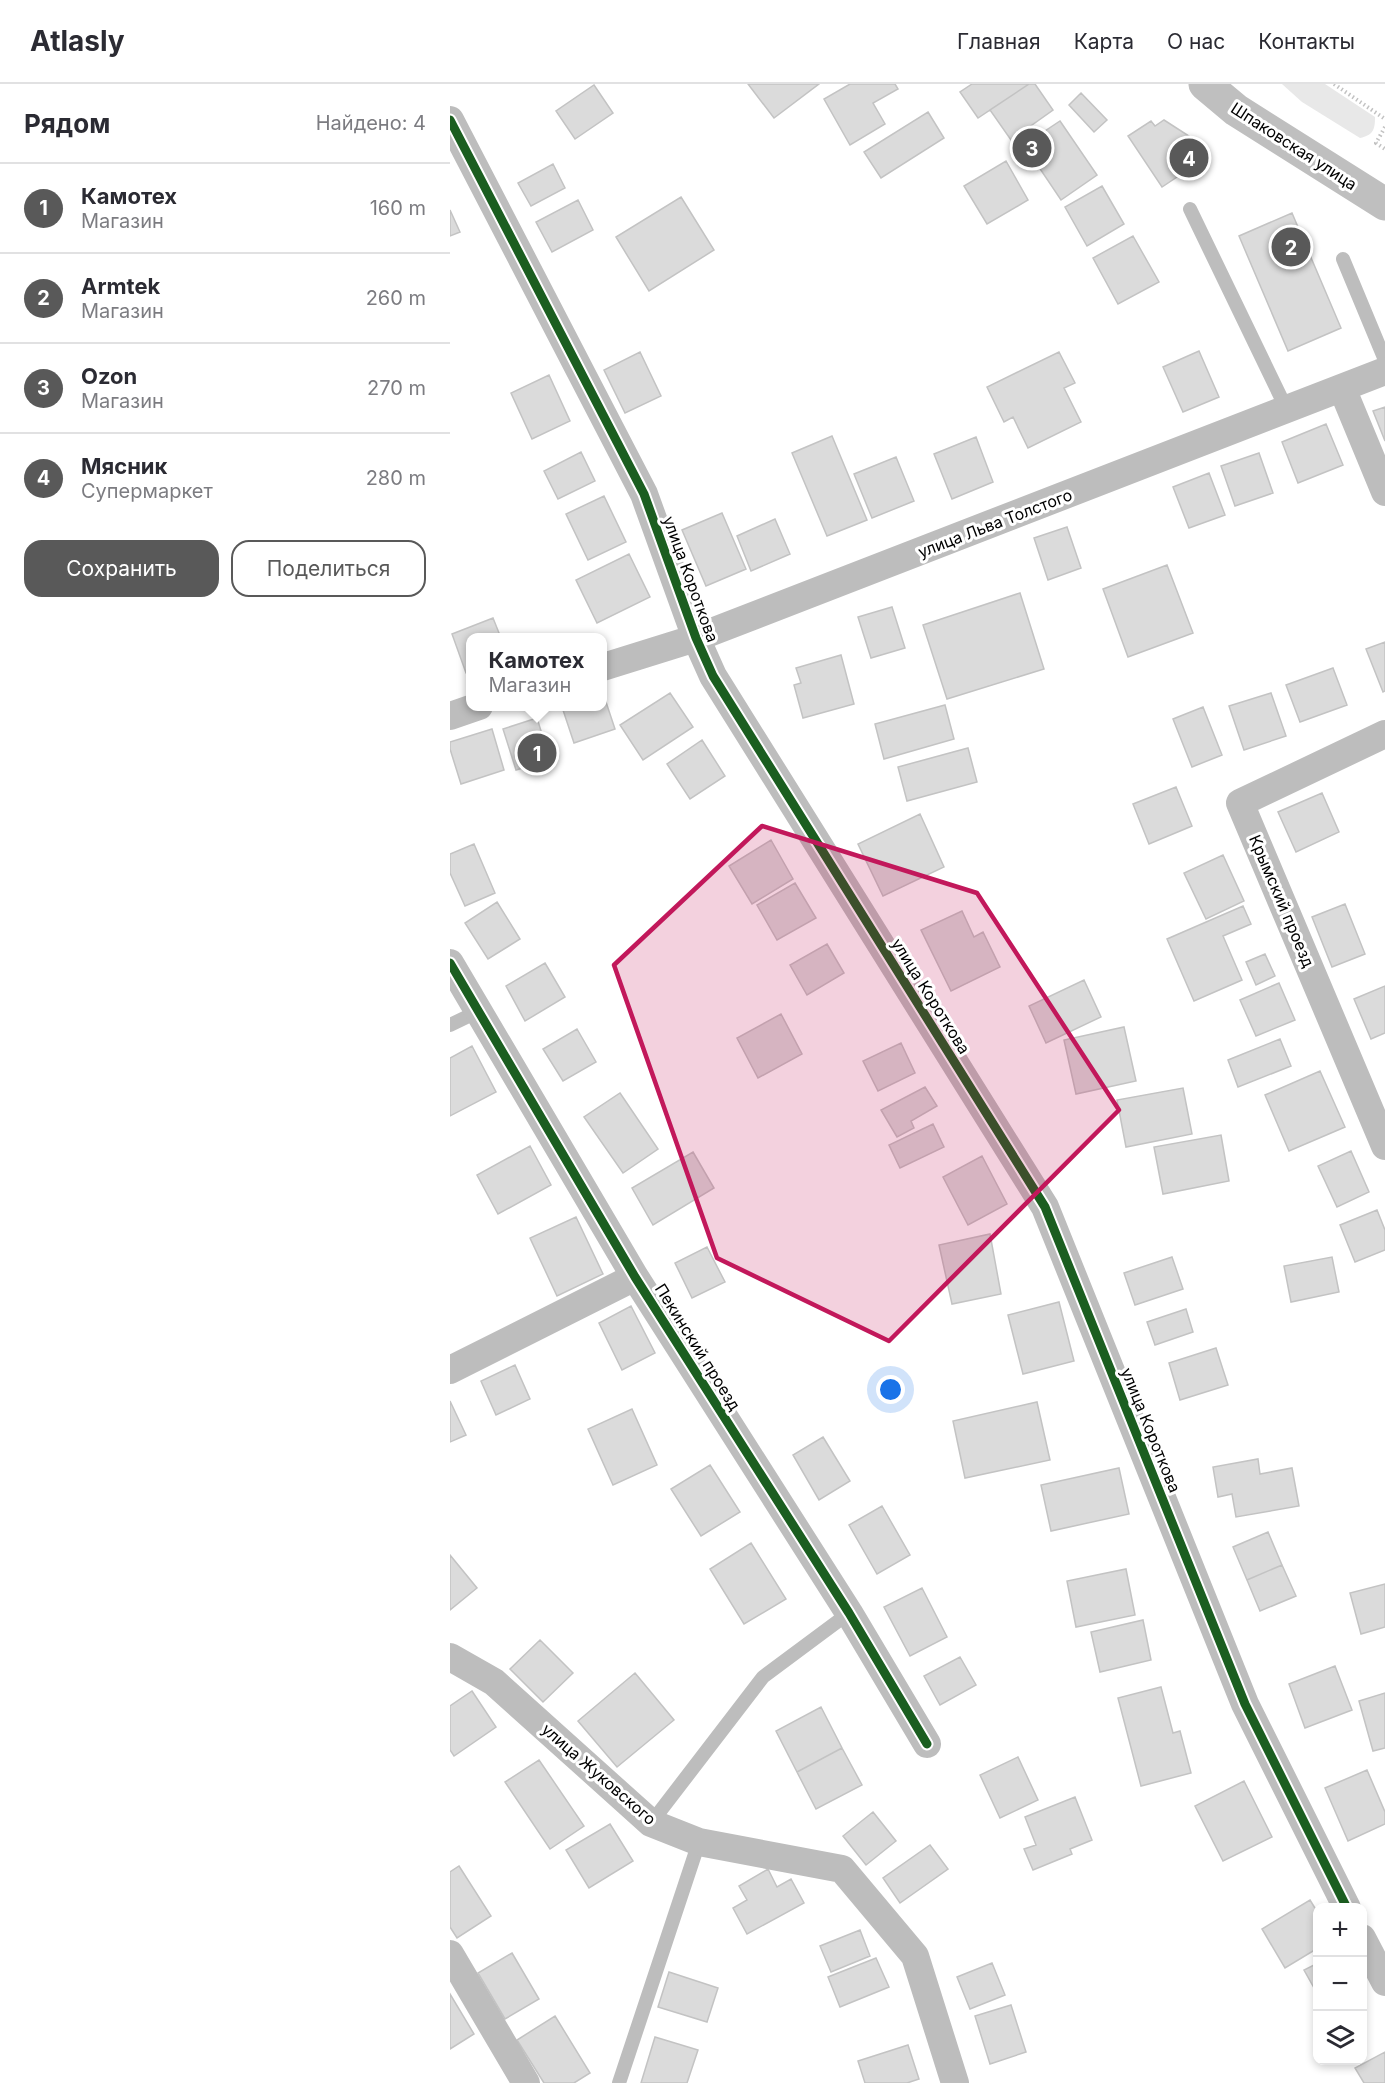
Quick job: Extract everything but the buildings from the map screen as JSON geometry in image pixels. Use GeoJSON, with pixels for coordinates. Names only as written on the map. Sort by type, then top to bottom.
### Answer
{"type":"FeatureCollection","features":[{"type":"Feature","properties":{"kind":"main road","name":"Шпаковская улица"},"geometry":{"type":"LineString","coordinates":[[1205,84],[1236,110],[1385,204]]}},
{"type":"Feature","properties":{"kind":"street","name":"улица Короткова"},"geometry":{"type":"LineString","coordinates":[[450,120],[644,494],[696,638],[713,676],[1046,1207],[1245,1704],[1344,1903]]}},
{"type":"Feature","properties":{"kind":"street","name":"улица Льва Толстого"},"geometry":{"type":"LineString","coordinates":[[607,666],[696,638],[1385,371]]}},
{"type":"Feature","properties":{"kind":"street"},"geometry":{"type":"LineString","coordinates":[[1342,388],[1385,492]]}},
{"type":"Feature","properties":{"kind":"street"},"geometry":{"type":"LineString","coordinates":[[450,716],[466,710]]}},
{"type":"Feature","properties":{"kind":"street","name":"Крымский проезд"},"geometry":{"type":"LineString","coordinates":[[1385,734],[1240,803],[1385,1146]]}},
{"type":"Feature","properties":{"kind":"street","name":"Пекинский проезд"},"geometry":{"type":"LineString","coordinates":[[450,963],[635,1277],[849,1613],[927,1744]]}},
{"type":"Feature","properties":{"kind":"street"},"geometry":{"type":"LineString","coordinates":[[450,1370],[635,1277]]}},
{"type":"Feature","properties":{"kind":"street","name":"улица Жуковского"},"geometry":{"type":"LineString","coordinates":[[450,1657],[494,1682],[651,1823],[699,1842],[842,1869],[915,1956],[955,2083]]}},
{"type":"Feature","properties":{"kind":"street"},"geometry":{"type":"LineString","coordinates":[[1367,1948],[1385,1982]]}},
{"type":"Feature","properties":{"kind":"street"},"geometry":{"type":"LineString","coordinates":[[450,1954],[526,2083]]}},
{"type":"Feature","properties":{"kind":"lane"},"geometry":{"type":"LineString","coordinates":[[1190,209],[1287,410]]}},
{"type":"Feature","properties":{"kind":"lane"},"geometry":{"type":"LineString","coordinates":[[1343,259],[1385,360]]}},
{"type":"Feature","properties":{"kind":"lane"},"geometry":{"type":"LineString","coordinates":[[450,1025],[479,1011]]}},
{"type":"Feature","properties":{"kind":"lane"},"geometry":{"type":"LineString","coordinates":[[651,1823],[763,1677],[849,1613]]}},
{"type":"Feature","properties":{"kind":"lane"},"geometry":{"type":"LineString","coordinates":[[619,2083],[699,1842]]}},
{"type":"Feature","properties":{"kind":"path"},"geometry":{"type":"LineString","coordinates":[[1334,84],[1385,118]]}},
{"type":"Feature","properties":{"kind":"path"},"geometry":{"type":"LineString","coordinates":[[1385,127],[1376,143],[1385,149]]}},
{"type":"Feature","properties":{"kind":"highlighted area"},"geometry":{"type":"Polygon","coordinates":[[[762,826],[977,893],[1119,1110],[889,1341],[717,1258],[614,965],[762,826]]]}},
{"type":"Feature","properties":{"kind":"shaded area"},"geometry":{"type":"Polygon","coordinates":[[[1282,84],[1325,84],[1375,117],[1372,131],[1360,138],[1302,102],[1282,84]]]}},
{"type":"Feature","properties":{"kind":"cycle path"},"geometry":{"type":"LineString","coordinates":[[450,120],[644,494],[696,638],[713,676],[1045,1207],[1245,1704],[1344,1903]]}},
{"type":"Feature","properties":{"kind":"cycle path"},"geometry":{"type":"LineString","coordinates":[[450,963],[635,1277],[849,1613],[927,1744]]}},
{"type":"Feature","properties":{"kind":"place","name":"Ozon"},"geometry":{"type":"Point","coordinates":[1032,148]}},
{"type":"Feature","properties":{"kind":"place","name":"Мясник"},"geometry":{"type":"Point","coordinates":[1189,158]}},
{"type":"Feature","properties":{"kind":"place","name":"Armtek"},"geometry":{"type":"Point","coordinates":[1291,247]}},
{"type":"Feature","properties":{"kind":"place","name":"Камотех"},"geometry":{"type":"Point","coordinates":[537,753]}}]}
